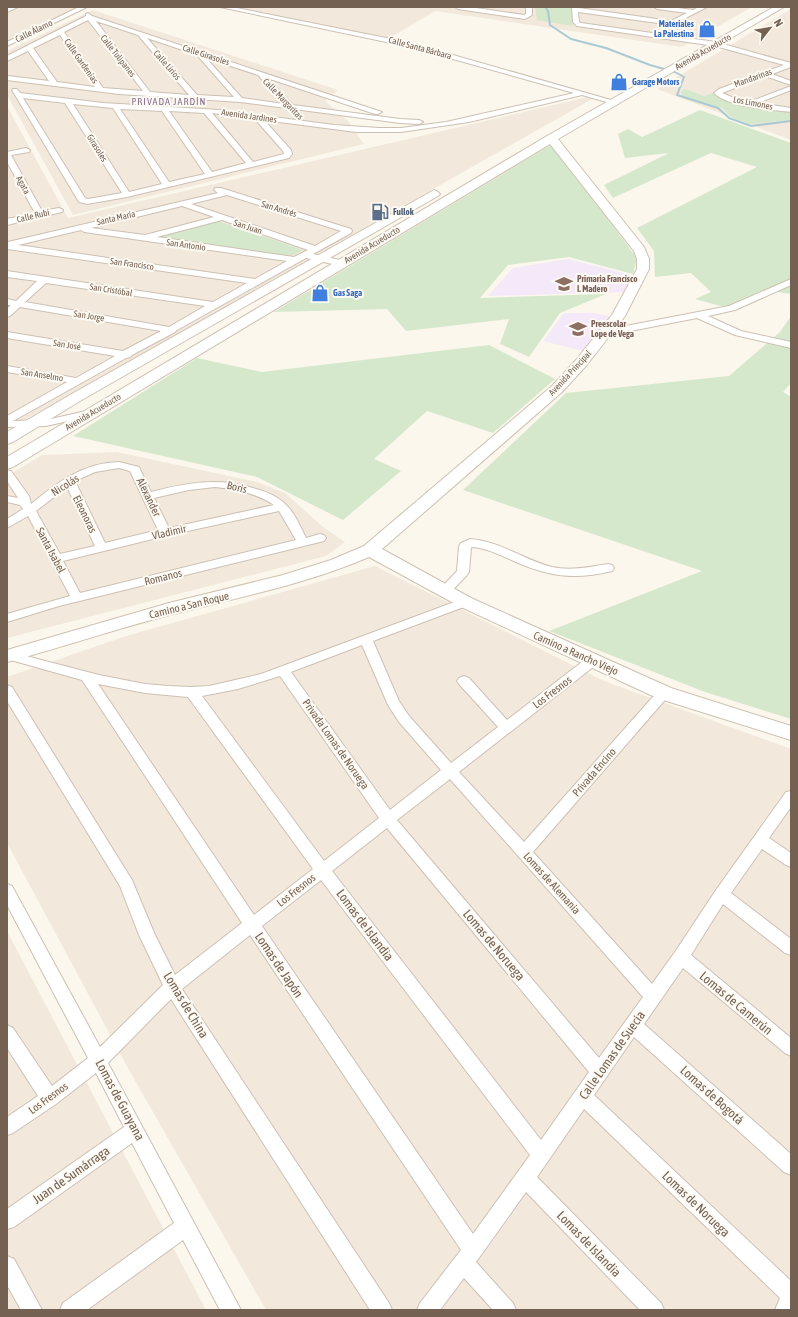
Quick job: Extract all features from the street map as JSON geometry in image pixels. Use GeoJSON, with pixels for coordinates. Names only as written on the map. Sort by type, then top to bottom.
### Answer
{"type":"FeatureCollection","features":[{"type":"Feature","properties":{"kind":"street"},"geometry":{"type":"LineString","coordinates":[[7,10],[15,7]]}},
{"type":"Feature","properties":{"kind":"street","name":"Calle Álamo"},"geometry":{"type":"LineString","coordinates":[[7,44],[84,7]]}},
{"type":"Feature","properties":{"kind":"street","name":"Calle Santa Bárbara"},"geometry":{"type":"LineString","coordinates":[[223,7],[411,44],[614,102]]}},
{"type":"Feature","properties":{"kind":"street"},"geometry":{"type":"LineString","coordinates":[[458,7],[527,17],[530,15],[529,7]]}},
{"type":"Feature","properties":{"kind":"street"},"geometry":{"type":"LineString","coordinates":[[657,7],[693,12]]}},
{"type":"Feature","properties":{"kind":"street"},"geometry":{"type":"LineString","coordinates":[[650,35],[704,7]]}},
{"type":"Feature","properties":{"kind":"street","name":"Avenida Acueducto"},"geometry":{"type":"LineString","coordinates":[[7,440],[31,424],[317,254],[552,132],[614,102],[702,42],[762,7]]}},
{"type":"Feature","properties":{"kind":"street","name":"Avenida Acueducto"},"geometry":{"type":"LineString","coordinates":[[7,464],[341,263],[603,99],[653,70],[674,68],[780,7]]}},
{"type":"Feature","properties":{"kind":"street"},"geometry":{"type":"LineString","coordinates":[[672,23],[576,8],[576,22],[585,26],[716,44],[790,65]]}},
{"type":"Feature","properties":{"kind":"street"},"geometry":{"type":"LineString","coordinates":[[7,58],[61,32],[89,16]]}},
{"type":"Feature","properties":{"kind":"street","name":"Calle Girasoles"},"geometry":{"type":"LineString","coordinates":[[89,16],[324,94],[400,121]]}},
{"type":"Feature","properties":{"kind":"street","name":"Calle Tulipanes"},"geometry":{"type":"LineString","coordinates":[[89,16],[148,94]]}},
{"type":"Feature","properties":{"kind":"street","name":"Calle Gardenias"},"geometry":{"type":"LineString","coordinates":[[61,32],[101,90]]}},
{"type":"Feature","properties":{"kind":"street","name":"Calle Lirios"},"geometry":{"type":"LineString","coordinates":[[140,33],[194,96]]}},
{"type":"Feature","properties":{"kind":"street"},"geometry":{"type":"LineString","coordinates":[[29,48],[54,83]]}},
{"type":"Feature","properties":{"kind":"street"},"geometry":{"type":"LineString","coordinates":[[199,53],[240,100]]}},
{"type":"Feature","properties":{"kind":"street","name":"Mandarinas"},"geometry":{"type":"LineString","coordinates":[[717,93],[721,90],[790,65]]}},
{"type":"Feature","properties":{"kind":"street","name":"Calle Margaritas"},"geometry":{"type":"LineString","coordinates":[[259,73],[308,124]]}},
{"type":"Feature","properties":{"kind":"street"},"geometry":{"type":"LineString","coordinates":[[765,74],[791,83]]}},
{"type":"Feature","properties":{"kind":"street"},"geometry":{"type":"LineString","coordinates":[[8,77],[101,90]]}},
{"type":"Feature","properties":{"kind":"street"},"geometry":{"type":"LineString","coordinates":[[8,77],[82,200],[87,202],[126,195],[282,158],[288,154],[287,150],[256,117]]}},
{"type":"Feature","properties":{"kind":"street"},"geometry":{"type":"LineString","coordinates":[[749,104],[791,88]]}},
{"type":"Feature","properties":{"kind":"street","name":"Avenida Jardines"},"geometry":{"type":"LineString","coordinates":[[101,90],[240,100],[400,121],[430,122],[571,90]]}},
{"type":"Feature","properties":{"kind":"street","name":"Avenida Jardines"},"geometry":{"type":"LineString","coordinates":[[18,94],[68,102],[206,111],[349,129],[399,131],[452,124],[582,93]]}},
{"type":"Feature","properties":{"kind":"street","name":"Los Limones"},"geometry":{"type":"LineString","coordinates":[[717,93],[749,104],[791,110]]}},
{"type":"Feature","properties":{"kind":"street"},"geometry":{"type":"LineString","coordinates":[[324,94],[341,113]]}},
{"type":"Feature","properties":{"kind":"street","name":"Girasoles"},"geometry":{"type":"LineString","coordinates":[[68,102],[126,195]]}},
{"type":"Feature","properties":{"kind":"street"},"geometry":{"type":"LineString","coordinates":[[114,106],[167,185]]}},
{"type":"Feature","properties":{"kind":"street"},"geometry":{"type":"LineString","coordinates":[[164,109],[210,175]]}},
{"type":"Feature","properties":{"kind":"street"},"geometry":{"type":"LineString","coordinates":[[206,111],[252,165]]}},
{"type":"Feature","properties":{"kind":"street"},"geometry":{"type":"LineString","coordinates":[[399,131],[400,121]]}},
{"type":"Feature","properties":{"kind":"street","name":"Avenida Principal"},"geometry":{"type":"LineString","coordinates":[[370,550],[557,390],[581,363],[618,316],[643,268],[643,259],[640,250],[622,229],[552,132]]}},
{"type":"Feature","properties":{"kind":"street"},"geometry":{"type":"LineString","coordinates":[[7,154],[26,150]]}},
{"type":"Feature","properties":{"kind":"street","name":"Agata"},"geometry":{"type":"LineString","coordinates":[[7,154],[40,215]]}},
{"type":"Feature","properties":{"kind":"street","name":"San Andrés"},"geometry":{"type":"LineString","coordinates":[[211,189],[348,231],[317,254]]}},
{"type":"Feature","properties":{"kind":"street","name":"Santa María"},"geometry":{"type":"LineString","coordinates":[[7,245],[226,193]]}},
{"type":"Feature","properties":{"kind":"street","name":"San Juan"},"geometry":{"type":"LineString","coordinates":[[181,203],[341,263]]}},
{"type":"Feature","properties":{"kind":"street","name":"Calle Rubí"},"geometry":{"type":"LineString","coordinates":[[7,222],[59,210]]}},
{"type":"Feature","properties":{"kind":"street"},"geometry":{"type":"LineString","coordinates":[[142,238],[220,218]]}},
{"type":"Feature","properties":{"kind":"street","name":"San Antonio"},"geometry":{"type":"LineString","coordinates":[[76,228],[295,260]]}},
{"type":"Feature","properties":{"kind":"street","name":"San Francisco"},"geometry":{"type":"LineString","coordinates":[[7,245],[256,282]]}},
{"type":"Feature","properties":{"kind":"street"},"geometry":{"type":"LineString","coordinates":[[7,420],[172,330],[295,260],[305,255],[317,254]]}},
{"type":"Feature","properties":{"kind":"street","name":"San Cristóbal"},"geometry":{"type":"LineString","coordinates":[[7,274],[215,305]]}},
{"type":"Feature","properties":{"kind":"street"},"geometry":{"type":"LineString","coordinates":[[7,314],[44,280]]}},
{"type":"Feature","properties":{"kind":"street"},"geometry":{"type":"LineString","coordinates":[[605,333],[732,308],[791,282]]}},
{"type":"Feature","properties":{"kind":"street","name":"San Jorge"},"geometry":{"type":"LineString","coordinates":[[7,302],[172,330]]}},
{"type":"Feature","properties":{"kind":"street"},"geometry":{"type":"LineString","coordinates":[[699,315],[738,333],[791,345]]}},
{"type":"Feature","properties":{"kind":"street","name":"San José"},"geometry":{"type":"LineString","coordinates":[[7,335],[127,354]]}},
{"type":"Feature","properties":{"kind":"street","name":"San Anselmo"},"geometry":{"type":"LineString","coordinates":[[7,370],[77,381]]}},
{"type":"Feature","properties":{"kind":"street"},"geometry":{"type":"LineString","coordinates":[[7,424],[31,424],[58,421],[91,413]]}},
{"type":"Feature","properties":{"kind":"street"},"geometry":{"type":"LineString","coordinates":[[7,440],[12,445],[34,447],[36,436],[31,429],[31,424]]}},
{"type":"Feature","properties":{"kind":"street","name":"Nicolás"},"geometry":{"type":"LineString","coordinates":[[7,524],[27,506],[69,480],[97,469],[128,465]]}},
{"type":"Feature","properties":{"kind":"street","name":"Alexander"},"geometry":{"type":"LineString","coordinates":[[128,465],[135,470],[165,532]]}},
{"type":"Feature","properties":{"kind":"street","name":"Santa Isabel"},"geometry":{"type":"LineString","coordinates":[[7,473],[23,496],[77,598]]}},
{"type":"Feature","properties":{"kind":"street","name":"Eleonoras"},"geometry":{"type":"LineString","coordinates":[[69,480],[102,548]]}},
{"type":"Feature","properties":{"kind":"street","name":"Boris"},"geometry":{"type":"LineString","coordinates":[[148,496],[205,483],[223,483],[247,489],[266,496],[282,507],[303,542]]}},
{"type":"Feature","properties":{"kind":"street"},"geometry":{"type":"LineString","coordinates":[[7,499],[27,506]]}},
{"type":"Feature","properties":{"kind":"street","name":"Vladimir"},"geometry":{"type":"LineString","coordinates":[[56,559],[165,532],[282,507]]}},
{"type":"Feature","properties":{"kind":"street","name":"Romanos"},"geometry":{"type":"LineString","coordinates":[[7,618],[77,598],[320,538]]}},
{"type":"Feature","properties":{"kind":"street"},"geometry":{"type":"LineString","coordinates":[[445,591],[463,572],[465,546],[470,543],[480,543],[523,562],[552,571],[580,572],[608,568]]}},
{"type":"Feature","properties":{"kind":"street","name":"Camino a Rancho Viejo"},"geometry":{"type":"LineString","coordinates":[[370,550],[465,602],[664,693],[791,733]]}},
{"type":"Feature","properties":{"kind":"street","name":"Camino a San Roque"},"geometry":{"type":"LineString","coordinates":[[8,655],[170,609],[288,580],[337,564],[370,550]]}},
{"type":"Feature","properties":{"kind":"street"},"geometry":{"type":"LineString","coordinates":[[8,655],[87,678],[152,689],[192,692],[240,685],[465,602]]}},
{"type":"Feature","properties":{"kind":"street","name":"Lomas de Alemania"},"geometry":{"type":"LineString","coordinates":[[366,639],[393,702],[404,719],[653,997]]}},
{"type":"Feature","properties":{"kind":"street","name":"Los Fresnos"},"geometry":{"type":"LineString","coordinates":[[7,1127],[50,1098],[99,1060],[172,987],[592,661]]}},
{"type":"Feature","properties":{"kind":"street","name":"Privada Lomas de Noruega"},"geometry":{"type":"LineString","coordinates":[[283,670],[388,819]]}},
{"type":"Feature","properties":{"kind":"street","name":"Lomas de Japón"},"geometry":{"type":"LineString","coordinates":[[87,678],[252,925],[469,1257],[506,1310]]}},
{"type":"Feature","properties":{"kind":"street"},"geometry":{"type":"LineString","coordinates":[[464,681],[506,727]]}},
{"type":"Feature","properties":{"kind":"street","name":"Lomas de China"},"geometry":{"type":"LineString","coordinates":[[7,690],[128,884],[147,935],[172,987],[382,1310]]}},
{"type":"Feature","properties":{"kind":"street","name":"Lomas de Islandia"},"geometry":{"type":"LineString","coordinates":[[192,692],[322,870],[541,1155]]}},
{"type":"Feature","properties":{"kind":"street","name":"Privada Encino"},"geometry":{"type":"LineString","coordinates":[[524,852],[664,693]]}},
{"type":"Feature","properties":{"kind":"street","name":"Calle Lomas de Suecia"},"geometry":{"type":"LineString","coordinates":[[427,1310],[469,1257],[634,1025],[681,957],[721,894],[791,796]]}},
{"type":"Feature","properties":{"kind":"street","name":"Lomas de Noruega"},"geometry":{"type":"LineString","coordinates":[[388,819],[600,1072]]}},
{"type":"Feature","properties":{"kind":"street"},"geometry":{"type":"LineString","coordinates":[[759,839],[791,861]]}},
{"type":"Feature","properties":{"kind":"street","name":"Lomas de Guayana"},"geometry":{"type":"LineString","coordinates":[[7,890],[231,1310]]}},
{"type":"Feature","properties":{"kind":"street"},"geometry":{"type":"LineString","coordinates":[[721,894],[791,948]]}},
{"type":"Feature","properties":{"kind":"street","name":"Lomas de Camerún"},"geometry":{"type":"LineString","coordinates":[[681,957],[791,1048]]}},
{"type":"Feature","properties":{"kind":"street","name":"Lomas de Bogotá"},"geometry":{"type":"LineString","coordinates":[[634,1025],[791,1166]]}},
{"type":"Feature","properties":{"kind":"street"},"geometry":{"type":"LineString","coordinates":[[7,1033],[50,1098]]}},
{"type":"Feature","properties":{"kind":"street","name":"Lomas de Noruega"},"geometry":{"type":"LineString","coordinates":[[583,1096],[791,1295]]}},
{"type":"Feature","properties":{"kind":"street","name":"Juan de Sumárraga"},"geometry":{"type":"LineString","coordinates":[[7,1220],[135,1130]]}},
{"type":"Feature","properties":{"kind":"street","name":"Lomas de Islandia"},"geometry":{"type":"LineString","coordinates":[[525,1178],[654,1310]]}},
{"type":"Feature","properties":{"kind":"street"},"geometry":{"type":"LineString","coordinates":[[70,1310],[186,1226]]}},
{"type":"Feature","properties":{"kind":"street"},"geometry":{"type":"LineString","coordinates":[[7,1266],[32,1310]]}},
{"type":"Feature","properties":{"kind":"street"},"geometry":{"type":"LineString","coordinates":[[785,1310],[791,1295]]}},
{"type":"Feature","properties":{"kind":"shaded area"},"geometry":{"type":"Polygon","coordinates":[[[7,7],[88,7],[7,46],[7,7]]]}},
{"type":"Feature","properties":{"kind":"shaded area"},"geometry":{"type":"Polygon","coordinates":[[[222,7],[752,7],[682,47],[435,11],[390,38],[222,7]]]}},
{"type":"Feature","properties":{"kind":"shaded area"},"geometry":{"type":"Polygon","coordinates":[[[791,9],[791,140],[657,89],[791,9]]]}},
{"type":"Feature","properties":{"kind":"shaded area","name":"PRIVADA JARDÍN"},"geometry":{"type":"Polygon","coordinates":[[[93,10],[338,90],[325,101],[349,122],[364,144],[73,215],[7,95],[7,51],[93,10]]]}},
{"type":"Feature","properties":{"kind":"shaded area"},"geometry":{"type":"Polygon","coordinates":[[[588,97],[594,98],[7,430],[7,106],[68,218],[588,97]]]}},
{"type":"Feature","properties":{"kind":"shaded area","name":"Primaria Francisco I. Madero"},"geometry":{"type":"Polygon","coordinates":[[[568,259],[635,276],[625,292],[488,296],[513,268],[568,259]]]}},
{"type":"Feature","properties":{"kind":"shaded area","name":"Preescolar Lope de Vega"},"geometry":{"type":"Polygon","coordinates":[[[564,313],[593,313],[613,317],[587,352],[543,341],[564,313]]]}},
{"type":"Feature","properties":{"kind":"shaded area"},"geometry":{"type":"Polygon","coordinates":[[[117,452],[257,482],[285,493],[323,527],[345,542],[326,556],[7,638],[7,476],[42,455],[117,452]]]}},
{"type":"Feature","properties":{"kind":"shaded area"},"geometry":{"type":"Polygon","coordinates":[[[375,566],[604,681],[791,749],[791,1310],[266,1310],[129,1070],[7,843],[7,677],[126,636],[375,566]]]}},
{"type":"Feature","properties":{"kind":"shaded area"},"geometry":{"type":"Polygon","coordinates":[[[7,931],[206,1310],[7,1310],[7,931]]]}},
{"type":"Feature","properties":{"kind":"green space"},"geometry":{"type":"Polygon","coordinates":[[[535,7],[571,7],[573,26],[537,20],[535,7]]]}},
{"type":"Feature","properties":{"kind":"green space"},"geometry":{"type":"Polygon","coordinates":[[[685,89],[704,96],[713,93],[731,99],[791,110],[791,120],[749,124],[731,117],[722,108],[682,96],[681,91],[685,89]]]}},
{"type":"Feature","properties":{"kind":"green space"},"geometry":{"type":"Polygon","coordinates":[[[700,110],[791,143],[791,294],[764,290],[728,308],[695,299],[711,292],[691,273],[655,277],[654,251],[637,228],[757,167],[711,153],[613,198],[604,185],[669,153],[625,158],[618,134],[628,129],[642,137],[700,110]]]}},
{"type":"Feature","properties":{"kind":"green space"},"geometry":{"type":"Polygon","coordinates":[[[552,144],[637,258],[633,274],[569,257],[508,265],[480,298],[606,294],[560,313],[529,357],[500,344],[509,319],[406,331],[387,309],[274,312],[552,144]]]}},
{"type":"Feature","properties":{"kind":"green space"},"geometry":{"type":"Polygon","coordinates":[[[218,221],[303,250],[289,257],[155,238],[218,221]]]}},
{"type":"Feature","properties":{"kind":"green space"},"geometry":{"type":"Polygon","coordinates":[[[791,316],[791,383],[783,392],[791,397],[791,719],[705,692],[549,631],[702,571],[463,490],[566,393],[729,376],[780,332],[791,316]]]}},
{"type":"Feature","properties":{"kind":"green space"},"geometry":{"type":"Polygon","coordinates":[[[489,345],[555,379],[493,433],[427,411],[374,459],[401,471],[343,520],[257,477],[73,436],[197,358],[262,372],[489,345]]]}},
{"type":"Feature","properties":{"kind":"waterway"},"geometry":{"type":"LineString","coordinates":[[545,7],[548,11],[550,25],[571,39],[606,48],[650,65],[675,72],[684,77],[677,95],[718,108],[729,118],[751,126],[791,121]]}},
{"type":"Feature","properties":{"kind":"place","name":"Materiales La Palestina"},"geometry":{"type":"Point","coordinates":[707,29]}},
{"type":"Feature","properties":{"kind":"place","name":"Garage Motors"},"geometry":{"type":"Point","coordinates":[619,82]}},
{"type":"Feature","properties":{"kind":"place","name":"Fullok"},"geometry":{"type":"Point","coordinates":[380,212]}},
{"type":"Feature","properties":{"kind":"place","name":"Primaria Francisco I. Madero"},"geometry":{"type":"Point","coordinates":[564,284]}},
{"type":"Feature","properties":{"kind":"place","name":"Gas Saga"},"geometry":{"type":"Point","coordinates":[320,293]}},
{"type":"Feature","properties":{"kind":"place","name":"Preescolar Lope de Vega"},"geometry":{"type":"Point","coordinates":[578,329]}},
{"type":"Feature","properties":{"kind":"district","name":"PRIVADA JARDÍN"},"geometry":{"type":"Point","coordinates":[169,101]}}]}
